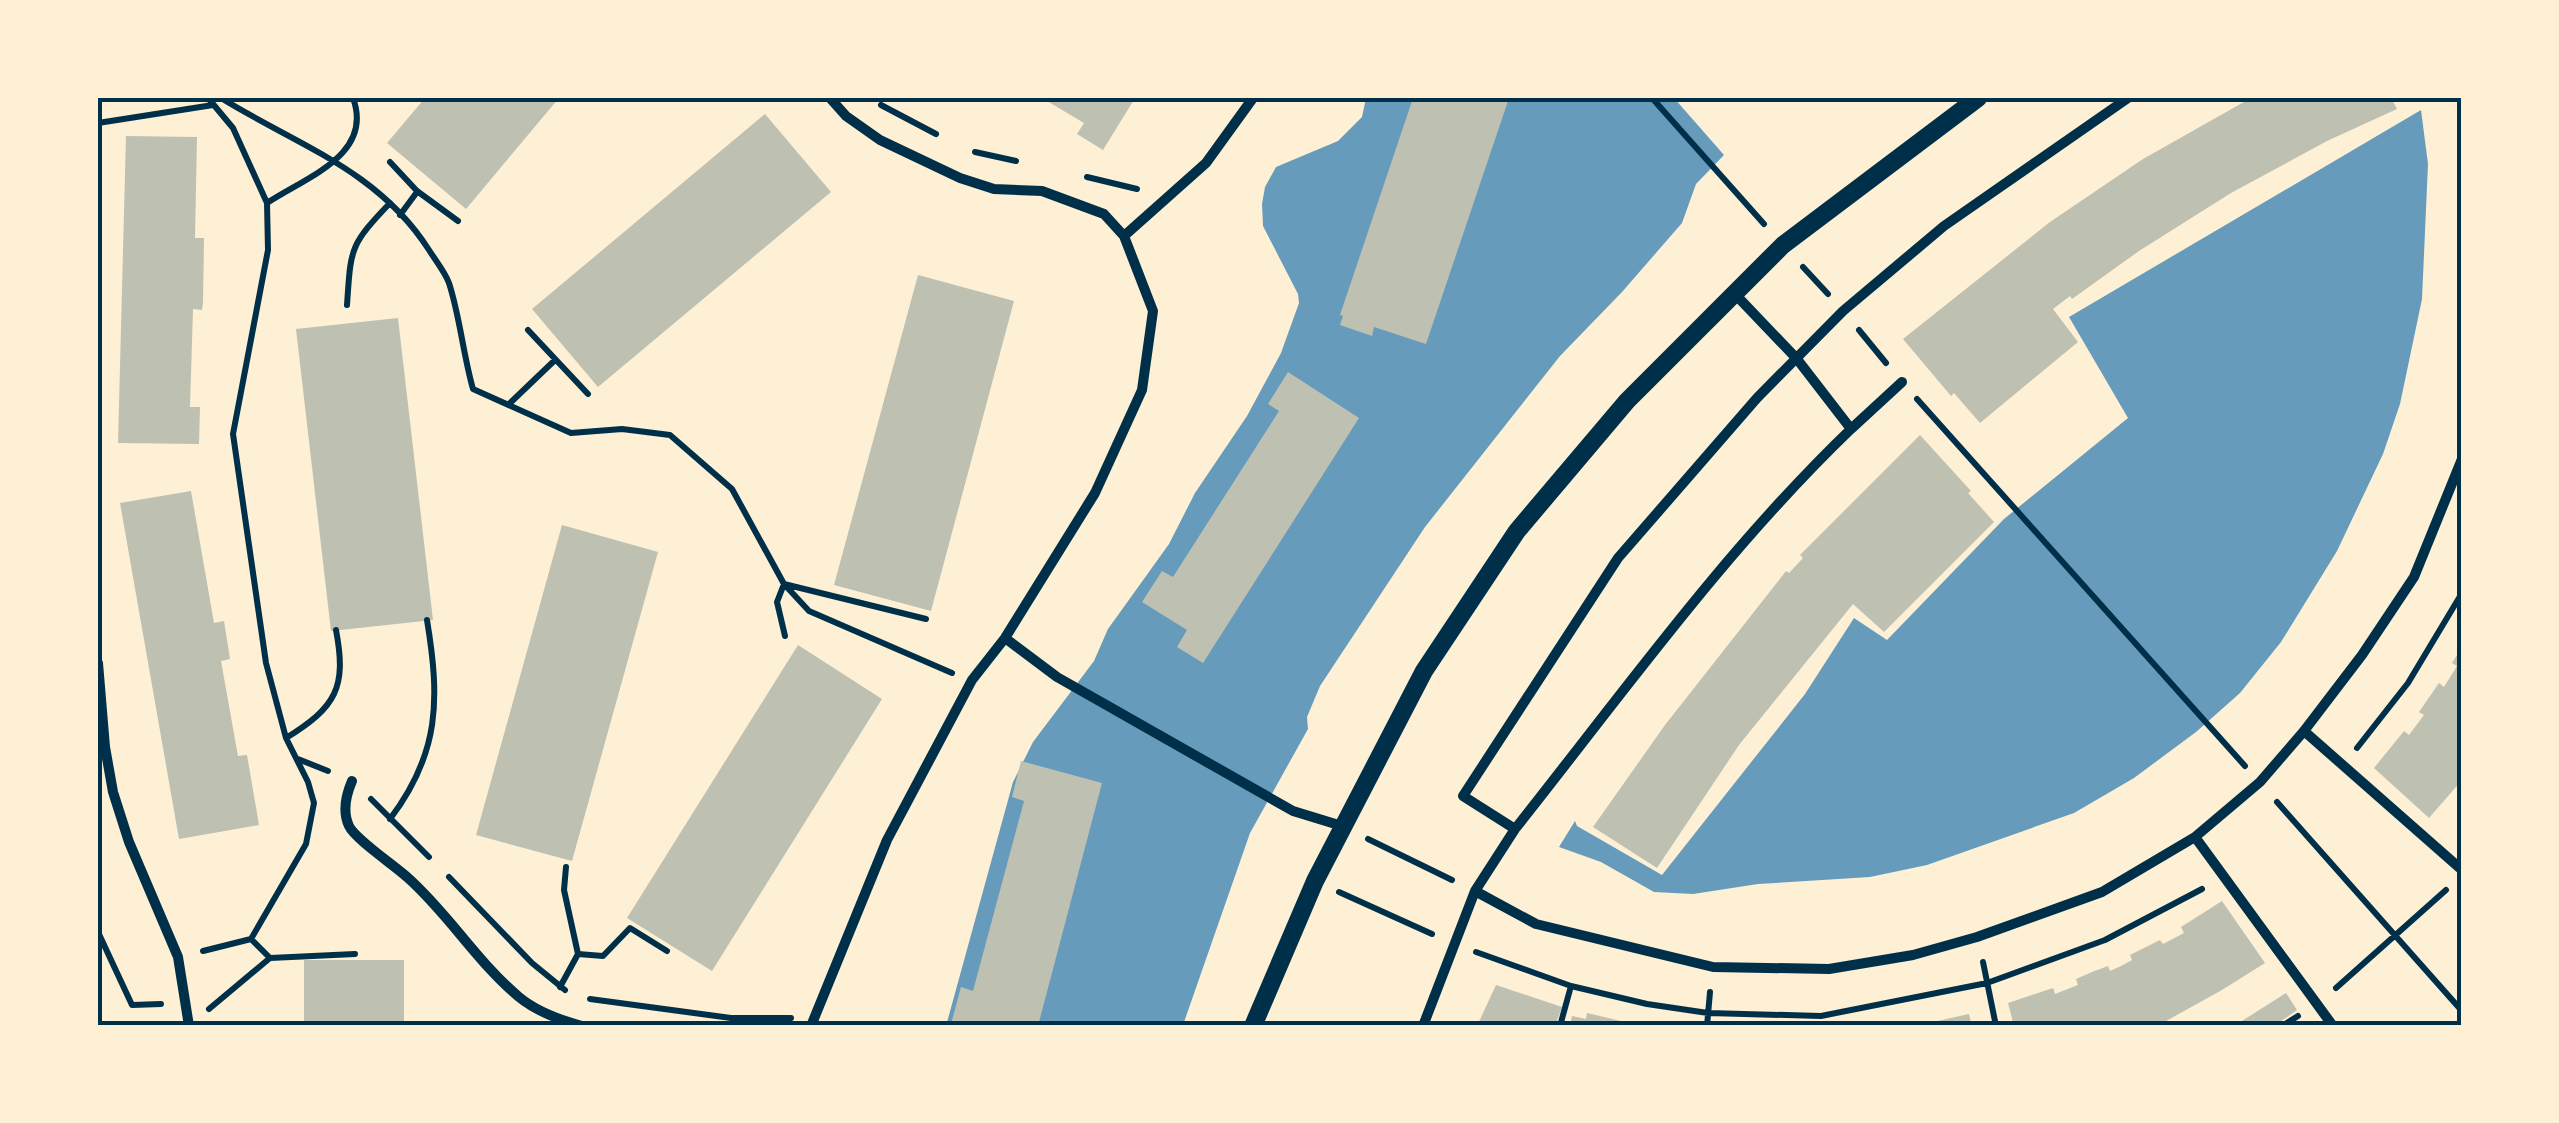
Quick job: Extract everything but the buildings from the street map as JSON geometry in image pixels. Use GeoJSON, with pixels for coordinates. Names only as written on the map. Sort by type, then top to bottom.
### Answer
{"type":"FeatureCollection","features":[{"type":"Feature","properties":{"kind":"street"},"geometry":{"type":"LineString","coordinates":[[812,1024],[887,840],[972,680],[1005,638],[1095,493],[1142,390],[1153,311],[1124,236],[1104,214],[1042,192],[994,189],[912,157],[846,116],[830,98]]}},
{"type":"Feature","properties":{"kind":"street"},"geometry":{"type":"LineString","coordinates":[[1124,236],[1206,163],[1253,98]]}},
{"type":"Feature","properties":{"kind":"street"},"geometry":{"type":"LineString","coordinates":[[1253,1026],[1270,979],[1342,826],[1424,671],[1517,532],[1627,401],[1782,245],[1978,98]]}},
{"type":"Feature","properties":{"kind":"street"},"geometry":{"type":"LineString","coordinates":[[1515,829],[1463,796],[1618,558],[1757,398],[1843,311],[1944,226],[2128,98]]}},
{"type":"Feature","properties":{"kind":"street"},"geometry":{"type":"LineString","coordinates":[[1733,293],[1797,359],[1851,430]]}},
{"type":"Feature","properties":{"kind":"street"},"geometry":{"type":"LineString","coordinates":[[1423,1026],[1475,891],[1515,829],[1721,569],[1818,462],[1902,382]]}},
{"type":"Feature","properties":{"kind":"street"},"geometry":{"type":"LineString","coordinates":[[1475,891],[1536,924],[1713,967],[1829,969],[1913,955],[1978,937],[2102,892],[2195,837],[2260,782],[2304,731],[2362,655],[2414,576],[2462,459]]}},
{"type":"Feature","properties":{"kind":"street"},"geometry":{"type":"LineString","coordinates":[[1005,638],[1057,677],[1293,811],[1342,826]]}},
{"type":"Feature","properties":{"kind":"street"},"geometry":{"type":"LineString","coordinates":[[98,663],[113,792],[128,842],[178,957],[189,1026]]}},
{"type":"Feature","properties":{"kind":"street"},"geometry":{"type":"LineString","coordinates":[[2304,731],[2462,870]]}},
{"type":"Feature","properties":{"kind":"street"},"geometry":{"type":"LineString","coordinates":[[352,780],[345,809],[350,828],[415,884],[522,1000],[544,1013],[582,1026]]}},
{"type":"Feature","properties":{"kind":"street"},"geometry":{"type":"LineString","coordinates":[[2195,837],[2333,1026]]}},
{"type":"Feature","properties":{"kind":"path"},"geometry":{"type":"LineString","coordinates":[[221,98],[372,186],[419,234],[448,280],[473,388],[571,433],[622,430],[670,435],[732,489],[784,584],[809,611],[972,680]]}},
{"type":"Feature","properties":{"kind":"path"},"geometry":{"type":"LineString","coordinates":[[267,202],[335,161],[353,142],[360,116],[353,98]]}},
{"type":"Feature","properties":{"kind":"path"},"geometry":{"type":"LineString","coordinates":[[1652,98],[1712,167]]}},
{"type":"Feature","properties":{"kind":"path"},"geometry":{"type":"LineString","coordinates":[[873,100],[952,142]]}},
{"type":"Feature","properties":{"kind":"path"},"geometry":{"type":"LineString","coordinates":[[98,124],[211,101],[233,128],[267,202],[268,250],[233,434],[266,663],[286,738],[314,803],[306,844],[251,939],[178,957]]}},
{"type":"Feature","properties":{"kind":"path"},"geometry":{"type":"LineString","coordinates":[[968,150],[1022,162]]}},
{"type":"Feature","properties":{"kind":"path"},"geometry":{"type":"LineString","coordinates":[[390,162],[417,192],[458,220]]}},
{"type":"Feature","properties":{"kind":"path"},"geometry":{"type":"LineString","coordinates":[[1078,175],[1135,187],[1157,207]]}},
{"type":"Feature","properties":{"kind":"path"},"geometry":{"type":"LineString","coordinates":[[400,215],[417,192]]}},
{"type":"Feature","properties":{"kind":"path"},"geometry":{"type":"LineString","coordinates":[[347,305],[348,261],[362,232],[390,203]]}},
{"type":"Feature","properties":{"kind":"path"},"geometry":{"type":"LineString","coordinates":[[1843,311],[2462,1011]]}},
{"type":"Feature","properties":{"kind":"path"},"geometry":{"type":"LineString","coordinates":[[528,330],[588,394]]}},
{"type":"Feature","properties":{"kind":"path"},"geometry":{"type":"LineString","coordinates":[[509,404],[556,360]]}},
{"type":"Feature","properties":{"kind":"path"},"geometry":{"type":"LineString","coordinates":[[784,584],[926,619]]}},
{"type":"Feature","properties":{"kind":"path"},"geometry":{"type":"LineString","coordinates":[[784,584],[777,602],[785,636]]}},
{"type":"Feature","properties":{"kind":"path"},"geometry":{"type":"LineString","coordinates":[[2344,765],[2408,684],[2462,593]]}},
{"type":"Feature","properties":{"kind":"path"},"geometry":{"type":"LineString","coordinates":[[390,819],[410,792],[435,720],[436,684],[427,620]]}},
{"type":"Feature","properties":{"kind":"path"},"geometry":{"type":"LineString","coordinates":[[286,738],[320,715],[336,696],[342,672],[336,630]]}},
{"type":"Feature","properties":{"kind":"path"},"geometry":{"type":"LineString","coordinates":[[298,759],[352,780],[560,988],[611,1004],[731,1018],[779,1016],[812,1024]]}},
{"type":"Feature","properties":{"kind":"path"},"geometry":{"type":"LineString","coordinates":[[1342,826],[1475,891]]}},
{"type":"Feature","properties":{"kind":"path"},"geometry":{"type":"LineString","coordinates":[[560,988],[578,954],[564,890],[566,867]]}},
{"type":"Feature","properties":{"kind":"path"},"geometry":{"type":"LineString","coordinates":[[2317,1004],[2448,888]]}},
{"type":"Feature","properties":{"kind":"path"},"geometry":{"type":"LineString","coordinates":[[578,954],[603,956],[630,928],[667,951]]}},
{"type":"Feature","properties":{"kind":"path"},"geometry":{"type":"LineString","coordinates":[[98,932],[132,1005],[186,1004]]}},
{"type":"Feature","properties":{"kind":"path"},"geometry":{"type":"LineString","coordinates":[[1978,937],[1996,1026]]}},
{"type":"Feature","properties":{"kind":"path"},"geometry":{"type":"LineString","coordinates":[[251,939],[270,958]]}},
{"type":"Feature","properties":{"kind":"path"},"geometry":{"type":"LineString","coordinates":[[203,1014],[270,958],[356,954]]}},
{"type":"Feature","properties":{"kind":"path"},"geometry":{"type":"LineString","coordinates":[[1560,1026],[1571,986]]}},
{"type":"Feature","properties":{"kind":"water"},"geometry":{"type":"Polygon","coordinates":[[[1366,98],[1674,98],[1724,155],[1696,184],[1682,223],[1560,356],[1425,527],[1320,686],[1307,717],[1308,729],[1250,833],[1183,1025],[946,1026],[1013,782],[1033,742],[1094,661],[1108,629],[1169,544],[1195,493],[1247,416],[1281,353],[1299,303],[1263,226],[1265,187],[1276,167],[1338,141],[1362,117],[1366,98]]]}},
{"type":"Feature","properties":{"kind":"water"},"geometry":{"type":"Polygon","coordinates":[[[2421,110],[2428,164],[2422,299],[2400,404],[2383,454],[2337,551],[2281,642],[2240,693],[2196,732],[2134,778],[2074,813],[1927,865],[1870,877],[1758,884],[1693,894],[1654,892],[1601,862],[1559,847],[1575,821],[1577,826],[1662,875],[1805,694],[1854,618],[1887,640],[2004,519],[2128,418],[2069,317],[2421,110]]]}}]}
